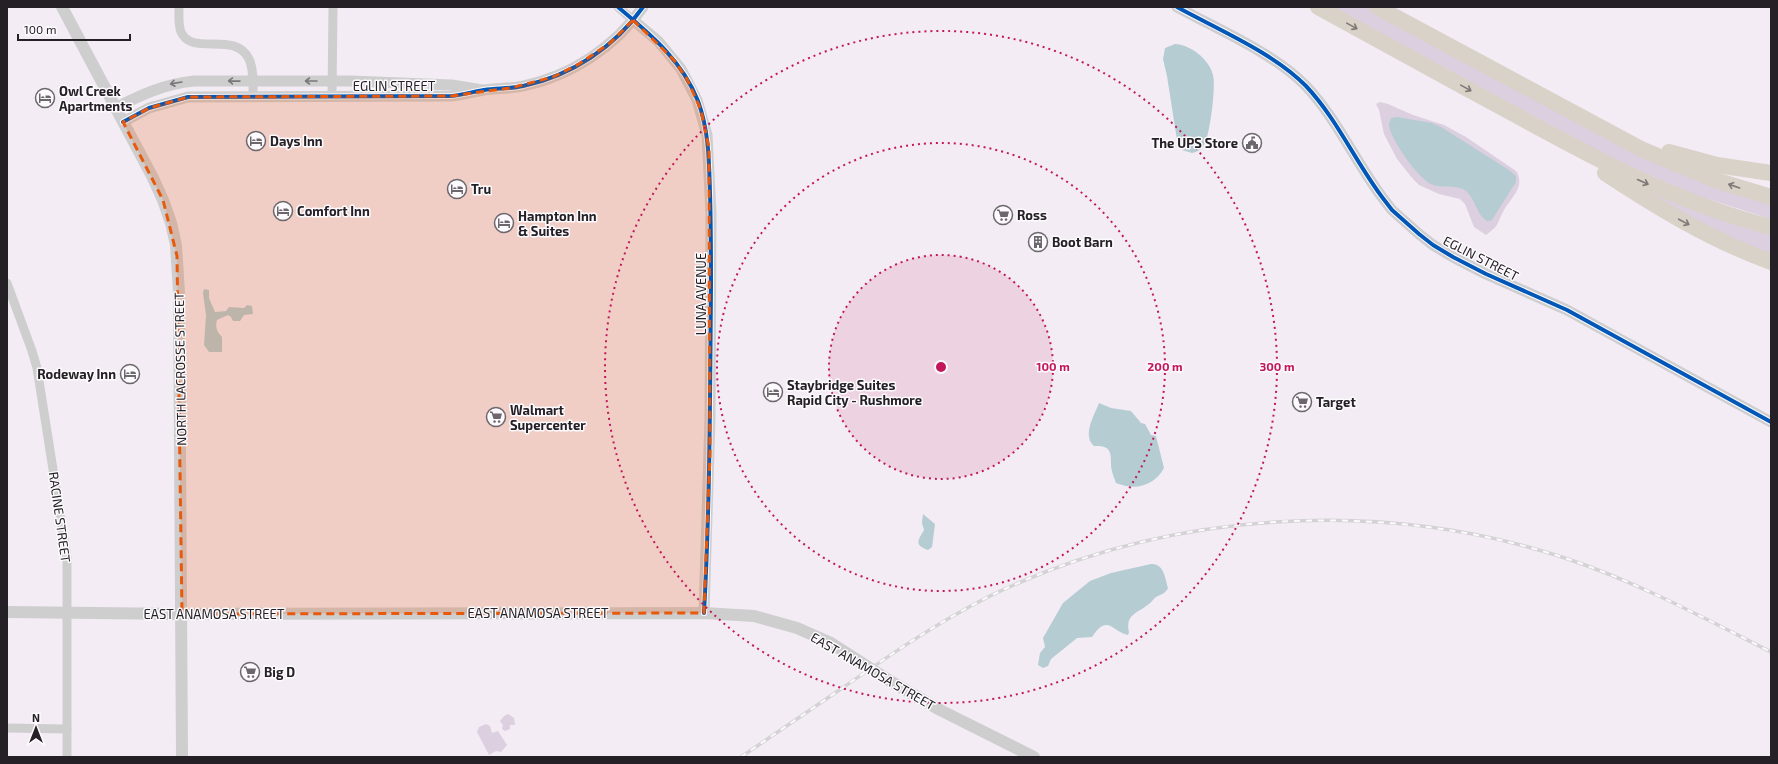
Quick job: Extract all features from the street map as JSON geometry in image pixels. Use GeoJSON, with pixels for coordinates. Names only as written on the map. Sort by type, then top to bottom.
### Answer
{"type":"FeatureCollection","features":[{"type":"Feature","properties":{"kind":"highway"},"geometry":{"type":"LineString","coordinates":[[1318,7],[1597,160],[1646,183],[1708,208],[1771,227]]}},
{"type":"Feature","properties":{"kind":"highway"},"geometry":{"type":"LineString","coordinates":[[1377,7],[1642,150],[1712,178],[1771,197]]}},
{"type":"Feature","properties":{"kind":"highway"},"geometry":{"type":"LineString","coordinates":[[1413,27],[1642,143],[1674,154],[1717,165],[1771,173]]}},
{"type":"Feature","properties":{"kind":"highway"},"geometry":{"type":"LineString","coordinates":[[1509,112],[1680,220],[1723,242],[1771,262]]}},
{"type":"Feature","properties":{"kind":"main road","name":"NORTH LACROSSE STREET"},"geometry":{"type":"LineString","coordinates":[[62,7],[163,200],[171,223],[176,251],[179,293],[182,757]]}},
{"type":"Feature","properties":{"kind":"main road","name":"EAST ANAMOSA STREET"},"geometry":{"type":"LineString","coordinates":[[7,612],[182,614],[704,613],[754,616],[797,628],[832,643],[890,681],[940,710],[1034,757]]}},
{"type":"Feature","properties":{"kind":"street"},"geometry":{"type":"LineString","coordinates":[[179,7],[179,26],[187,39],[196,43],[225,44],[240,48],[249,59],[253,96]]}},
{"type":"Feature","properties":{"kind":"street"},"geometry":{"type":"LineString","coordinates":[[332,96],[333,7]]}},
{"type":"Feature","properties":{"kind":"street","name":"LUNA AVENUE"},"geometry":{"type":"LineString","coordinates":[[618,7],[658,41],[681,69],[697,100],[707,135],[711,213],[710,425],[704,613]]}},
{"type":"Feature","properties":{"kind":"street","name":"EGLIN STREET"},"geometry":{"type":"LineString","coordinates":[[123,122],[149,108],[178,99],[198,96],[451,96],[475,93],[483,90],[524,86],[566,72],[599,52],[634,20],[643,7]]}},
{"type":"Feature","properties":{"kind":"street","name":"EGLIN STREET"},"geometry":{"type":"LineString","coordinates":[[1176,7],[1266,55],[1305,85],[1324,108],[1392,210],[1433,245],[1486,274],[1567,310],[1771,422]]}},
{"type":"Feature","properties":{"kind":"street","name":"EGLIN STREET"},"geometry":{"type":"LineString","coordinates":[[115,108],[156,88],[169,84],[194,81],[332,80],[452,85],[483,90]]}},
{"type":"Feature","properties":{"kind":"street","name":"RACINE STREET"},"geometry":{"type":"LineString","coordinates":[[7,283],[37,368],[67,558],[67,757]]}},
{"type":"Feature","properties":{"kind":"street"},"geometry":{"type":"LineString","coordinates":[[7,728],[67,729]]}},
{"type":"Feature","properties":{"kind":"highlighted area"},"geometry":{"type":"Polygon","coordinates":[[[633,20],[645,30],[674,60],[687,79],[701,110],[709,148],[710,454],[704,613],[182,614],[177,256],[163,200],[123,122],[149,108],[188,97],[451,96],[510,88],[553,77],[579,64],[610,43],[633,20]]]}},
{"type":"Feature","properties":{"kind":"shaded area"},"geometry":{"type":"Polygon","coordinates":[[[1333,7],[1367,7],[1417,35],[1771,202],[1771,219],[1692,194],[1607,156],[1333,7]]]}},
{"type":"Feature","properties":{"kind":"shaded area"},"geometry":{"type":"Polygon","coordinates":[[[1380,102],[1444,125],[1466,137],[1516,171],[1519,176],[1519,182],[1516,192],[1504,210],[1498,224],[1491,231],[1486,235],[1474,227],[1465,204],[1460,199],[1439,194],[1419,185],[1413,179],[1397,159],[1384,134],[1379,110],[1376,104],[1380,102]]]}},
{"type":"Feature","properties":{"kind":"shaded area"},"geometry":{"type":"Polygon","coordinates":[[[1635,185],[1771,233],[1771,257],[1735,242],[1635,185]]]}},
{"type":"Feature","properties":{"kind":"shaded area"},"geometry":{"type":"Polygon","coordinates":[[[508,714],[514,718],[515,725],[510,725],[510,729],[505,731],[502,729],[503,725],[500,721],[508,714]]]}},
{"type":"Feature","properties":{"kind":"shaded area"},"geometry":{"type":"Polygon","coordinates":[[[486,724],[490,726],[492,733],[498,731],[507,745],[501,752],[496,751],[489,755],[477,732],[479,727],[486,724]]]}},
{"type":"Feature","properties":{"kind":"water"},"geometry":{"type":"Polygon","coordinates":[[[1175,44],[1193,50],[1203,58],[1211,69],[1214,81],[1213,100],[1206,140],[1202,148],[1192,153],[1182,150],[1177,140],[1163,59],[1165,48],[1175,44]]]}},
{"type":"Feature","properties":{"kind":"water"},"geometry":{"type":"Polygon","coordinates":[[[1397,117],[1432,123],[1441,127],[1516,176],[1516,182],[1492,220],[1487,221],[1480,215],[1472,198],[1463,189],[1431,184],[1412,167],[1399,148],[1390,130],[1389,124],[1391,118],[1397,117]]]}},
{"type":"Feature","properties":{"kind":"water"},"geometry":{"type":"Polygon","coordinates":[[[204,289],[209,290],[209,298],[215,312],[226,311],[229,307],[244,308],[247,305],[252,306],[253,314],[244,315],[240,321],[233,321],[228,315],[217,320],[217,329],[222,337],[222,352],[209,352],[204,345],[206,315],[203,293],[204,289]]]}},
{"type":"Feature","properties":{"kind":"water"},"geometry":{"type":"Polygon","coordinates":[[[1099,403],[1111,408],[1131,411],[1141,423],[1145,424],[1151,435],[1156,436],[1164,468],[1155,479],[1149,483],[1137,487],[1130,487],[1116,483],[1112,469],[1110,452],[1106,448],[1094,446],[1089,436],[1090,425],[1099,403]]]}},
{"type":"Feature","properties":{"kind":"water"},"geometry":{"type":"Polygon","coordinates":[[[923,514],[935,524],[932,547],[928,550],[920,546],[918,542],[924,530],[922,523],[923,514]]]}},
{"type":"Feature","properties":{"kind":"water"},"geometry":{"type":"Polygon","coordinates":[[[1151,564],[1159,566],[1165,576],[1168,588],[1164,593],[1156,597],[1133,615],[1129,621],[1128,635],[1110,626],[1102,626],[1092,637],[1077,638],[1051,659],[1048,666],[1043,668],[1038,665],[1040,653],[1045,647],[1043,638],[1063,603],[1090,581],[1111,573],[1151,564]]]}},
{"type":"Feature","properties":{"kind":"railway"},"geometry":{"type":"LineString","coordinates":[[741,757],[912,641],[950,617],[990,596],[1058,567],[1129,545],[1201,530],[1275,522],[1350,521],[1424,527],[1497,539],[1594,568],[1646,590],[1771,652]]}},
{"type":"Feature","properties":{"kind":"cycle path"},"geometry":{"type":"LineString","coordinates":[[618,7],[642,27],[664,49],[683,73],[698,101],[702,112],[706,135],[710,181],[711,286],[709,490],[704,613]]}},
{"type":"Feature","properties":{"kind":"cycle path"},"geometry":{"type":"LineString","coordinates":[[123,122],[149,108],[188,97],[451,96],[484,90],[523,86],[558,75],[590,58],[619,35],[643,7]]}},
{"type":"Feature","properties":{"kind":"cycle path"},"geometry":{"type":"LineString","coordinates":[[1177,7],[1262,52],[1293,74],[1306,86],[1337,126],[1372,183],[1392,210],[1433,245],[1486,274],[1567,310],[1771,422]]}},
{"type":"Feature","properties":{"kind":"place","name":"Owl Creek Apartments"},"geometry":{"type":"Point","coordinates":[45,98]}},
{"type":"Feature","properties":{"kind":"place","name":"Days Inn"},"geometry":{"type":"Point","coordinates":[256,141]}},
{"type":"Feature","properties":{"kind":"place","name":"The UPS Store"},"geometry":{"type":"Point","coordinates":[1252,143]}},
{"type":"Feature","properties":{"kind":"place","name":"Tru"},"geometry":{"type":"Point","coordinates":[457,189]}},
{"type":"Feature","properties":{"kind":"place","name":"Comfort Inn"},"geometry":{"type":"Point","coordinates":[283,211]}},
{"type":"Feature","properties":{"kind":"place","name":"Ross"},"geometry":{"type":"Point","coordinates":[1003,215]}},
{"type":"Feature","properties":{"kind":"place","name":"Hampton Inn & Suites"},"geometry":{"type":"Point","coordinates":[504,223]}},
{"type":"Feature","properties":{"kind":"place","name":"Boot Barn"},"geometry":{"type":"Point","coordinates":[1038,242]}},
{"type":"Feature","properties":{"kind":"place","name":"Rodeway Inn"},"geometry":{"type":"Point","coordinates":[130,374]}},
{"type":"Feature","properties":{"kind":"place","name":"Staybridge Suites Rapid City - Rushmore"},"geometry":{"type":"Point","coordinates":[773,392]}},
{"type":"Feature","properties":{"kind":"place","name":"Target"},"geometry":{"type":"Point","coordinates":[1302,402]}},
{"type":"Feature","properties":{"kind":"place","name":"Walmart Supercenter"},"geometry":{"type":"Point","coordinates":[496,417]}},
{"type":"Feature","properties":{"kind":"place","name":"Big D"},"geometry":{"type":"Point","coordinates":[250,672]}}]}
